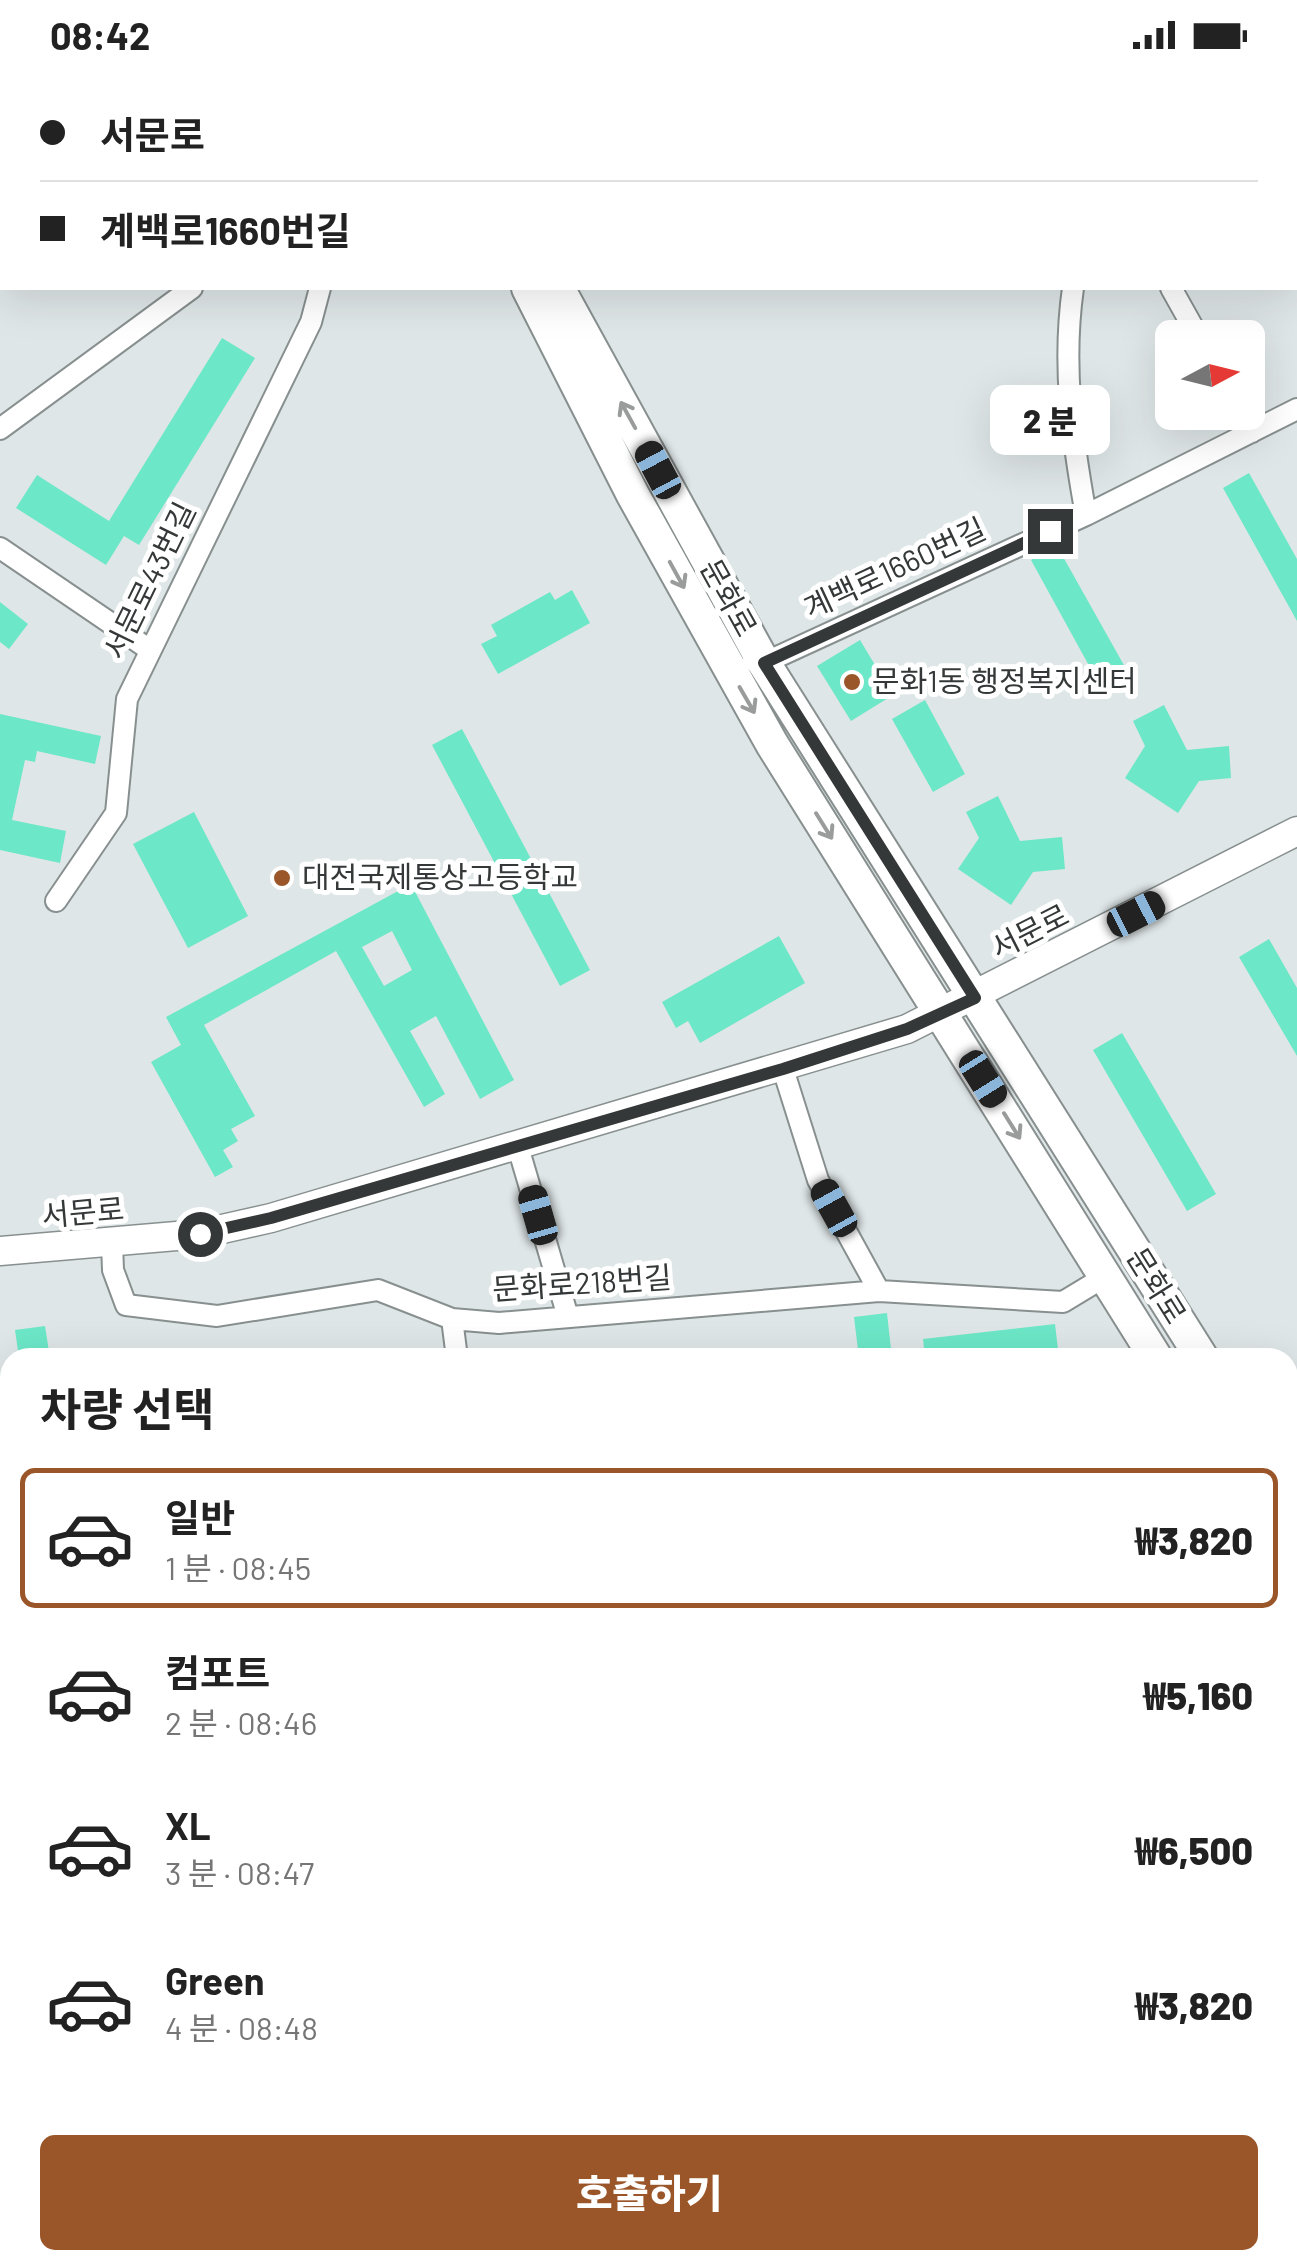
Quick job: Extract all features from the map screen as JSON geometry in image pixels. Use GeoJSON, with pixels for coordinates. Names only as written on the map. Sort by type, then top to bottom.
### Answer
{"type":"FeatureCollection","features":[{"type":"Feature","properties":{"kind":"main road","name":"문화로"},"geometry":{"type":"LineString","coordinates":[[529,290],[633,495],[722,656],[1150,1348]]}},
{"type":"Feature","properties":{"kind":"main road","name":"문화로"},"geometry":{"type":"LineString","coordinates":[[559,290],[764,663],[1196,1348]]}},
{"type":"Feature","properties":{"kind":"main road","name":"서문로"},"geometry":{"type":"LineString","coordinates":[[0,1252],[200,1234],[271,1218],[783,1069],[975,998],[1297,831]]}},
{"type":"Feature","properties":{"kind":"street"},"geometry":{"type":"LineString","coordinates":[[0,429],[190,290]]}},
{"type":"Feature","properties":{"kind":"street","name":"서문로43번길"},"geometry":{"type":"LineString","coordinates":[[56,901],[116,813],[127,699],[310,322],[317,290]]}},
{"type":"Feature","properties":{"kind":"street"},"geometry":{"type":"LineString","coordinates":[[1073,290],[1067,332],[1069,418],[1086,515]]}},
{"type":"Feature","properties":{"kind":"street"},"geometry":{"type":"LineString","coordinates":[[1172,290],[1189,320]]}},
{"type":"Feature","properties":{"kind":"street","name":"계백로1660번길"},"geometry":{"type":"LineString","coordinates":[[764,663],[1086,515],[1297,410]]}},
{"type":"Feature","properties":{"kind":"street"},"geometry":{"type":"LineString","coordinates":[[0,548],[150,650]]}},
{"type":"Feature","properties":{"kind":"street"},"geometry":{"type":"LineString","coordinates":[[722,656],[764,663]]}},
{"type":"Feature","properties":{"kind":"street"},"geometry":{"type":"LineString","coordinates":[[783,1069],[818,1180],[879,1292]]}},
{"type":"Feature","properties":{"kind":"street"},"geometry":{"type":"LineString","coordinates":[[518,1147],[568,1317]]}},
{"type":"Feature","properties":{"kind":"street","name":"문화로218번길"},"geometry":{"type":"LineString","coordinates":[[112,1244],[113,1270],[126,1305],[217,1316],[378,1290],[452,1320],[499,1324],[879,1292],[1063,1302],[1106,1276]]}},
{"type":"Feature","properties":{"kind":"street"},"geometry":{"type":"LineString","coordinates":[[452,1320],[456,1348]]}},
{"type":"Feature","properties":{"kind":"building"},"geometry":{"type":"Polygon","coordinates":[[[222,338],[255,358],[139,545],[124,536],[106,565],[16,508],[37,475],[109,521],[222,338]]]}},
{"type":"Feature","properties":{"kind":"building"},"geometry":{"type":"Polygon","coordinates":[[[1249,473],[1297,559],[1297,621],[1223,488],[1249,473]]]}},
{"type":"Feature","properties":{"kind":"building"},"geometry":{"type":"Polygon","coordinates":[[[1057,546],[1125,667],[1098,682],[1031,560],[1057,546]]]}},
{"type":"Feature","properties":{"kind":"building"},"geometry":{"type":"Polygon","coordinates":[[[572,590],[590,623],[498,674],[481,644],[497,636],[491,625],[550,592],[555,600],[572,590]]]}},
{"type":"Feature","properties":{"kind":"building"},"geometry":{"type":"Polygon","coordinates":[[[0,602],[28,624],[9,649],[0,642],[0,602]]]}},
{"type":"Feature","properties":{"kind":"building"},"geometry":{"type":"Polygon","coordinates":[[[860,640],[893,695],[851,721],[817,666],[860,640]]]}},
{"type":"Feature","properties":{"kind":"building"},"geometry":{"type":"Polygon","coordinates":[[[925,700],[965,774],[933,792],[892,719],[925,700]]]}},
{"type":"Feature","properties":{"kind":"building"},"geometry":{"type":"Polygon","coordinates":[[[1164,705],[1187,750],[1229,746],[1231,778],[1199,781],[1178,813],[1125,778],[1145,746],[1133,721],[1164,705]]]}},
{"type":"Feature","properties":{"kind":"building"},"geometry":{"type":"Polygon","coordinates":[[[0,714],[101,736],[95,764],[37,751],[35,762],[25,760],[12,820],[66,831],[60,863],[0,850],[0,714]]]}},
{"type":"Feature","properties":{"kind":"building"},"geometry":{"type":"Polygon","coordinates":[[[462,729],[590,970],[560,986],[432,745],[462,729]]]}},
{"type":"Feature","properties":{"kind":"building"},"geometry":{"type":"Polygon","coordinates":[[[998,796],[1020,841],[1062,837],[1065,869],[1033,872],[1011,905],[958,869],[979,838],[966,812],[998,796]]]}},
{"type":"Feature","properties":{"kind":"building"},"geometry":{"type":"Polygon","coordinates":[[[194,812],[248,916],[188,948],[133,844],[194,812]]]}},
{"type":"Feature","properties":{"kind":"building"},"geometry":{"type":"Polygon","coordinates":[[[411,884],[514,1080],[480,1099],[436,1016],[410,1031],[445,1094],[424,1107],[336,951],[204,1025],[255,1116],[231,1129],[238,1141],[223,1150],[233,1167],[215,1177],[151,1062],[181,1045],[166,1017],[411,884]],[[392,931],[362,947],[384,986],[412,970],[392,931]]]}},
{"type":"Feature","properties":{"kind":"building"},"geometry":{"type":"Polygon","coordinates":[[[779,936],[805,983],[700,1043],[688,1021],[676,1028],[662,1002],[779,936]]]}},
{"type":"Feature","properties":{"kind":"building"},"geometry":{"type":"Polygon","coordinates":[[[1269,939],[1297,988],[1297,1056],[1239,957],[1269,939]]]}},
{"type":"Feature","properties":{"kind":"building"},"geometry":{"type":"Polygon","coordinates":[[[1122,1033],[1216,1194],[1187,1211],[1093,1050],[1122,1033]]]}},
{"type":"Feature","properties":{"kind":"building"},"geometry":{"type":"Polygon","coordinates":[[[887,1313],[891,1348],[858,1348],[854,1317],[887,1313]]]}},
{"type":"Feature","properties":{"kind":"building"},"geometry":{"type":"Polygon","coordinates":[[[1055,1324],[1058,1348],[924,1348],[923,1339],[1055,1324]]]}},
{"type":"Feature","properties":{"kind":"building"},"geometry":{"type":"Polygon","coordinates":[[[45,1326],[48,1348],[18,1348],[15,1330],[45,1326]]]}},
{"type":"Feature","properties":{"kind":"place","name":"문화1동 행정복지센터"},"geometry":{"type":"Point","coordinates":[852,682]}},
{"type":"Feature","properties":{"kind":"place","name":"대전국제통상고등학교"},"geometry":{"type":"Point","coordinates":[282,878]}},
{"type":"Feature","properties":{"kind":"route"},"geometry":{"type":"LineString","coordinates":[[200,1234],[271,1218],[783,1069],[907,1029],[975,998],[764,663],[1050,531]]}}]}
